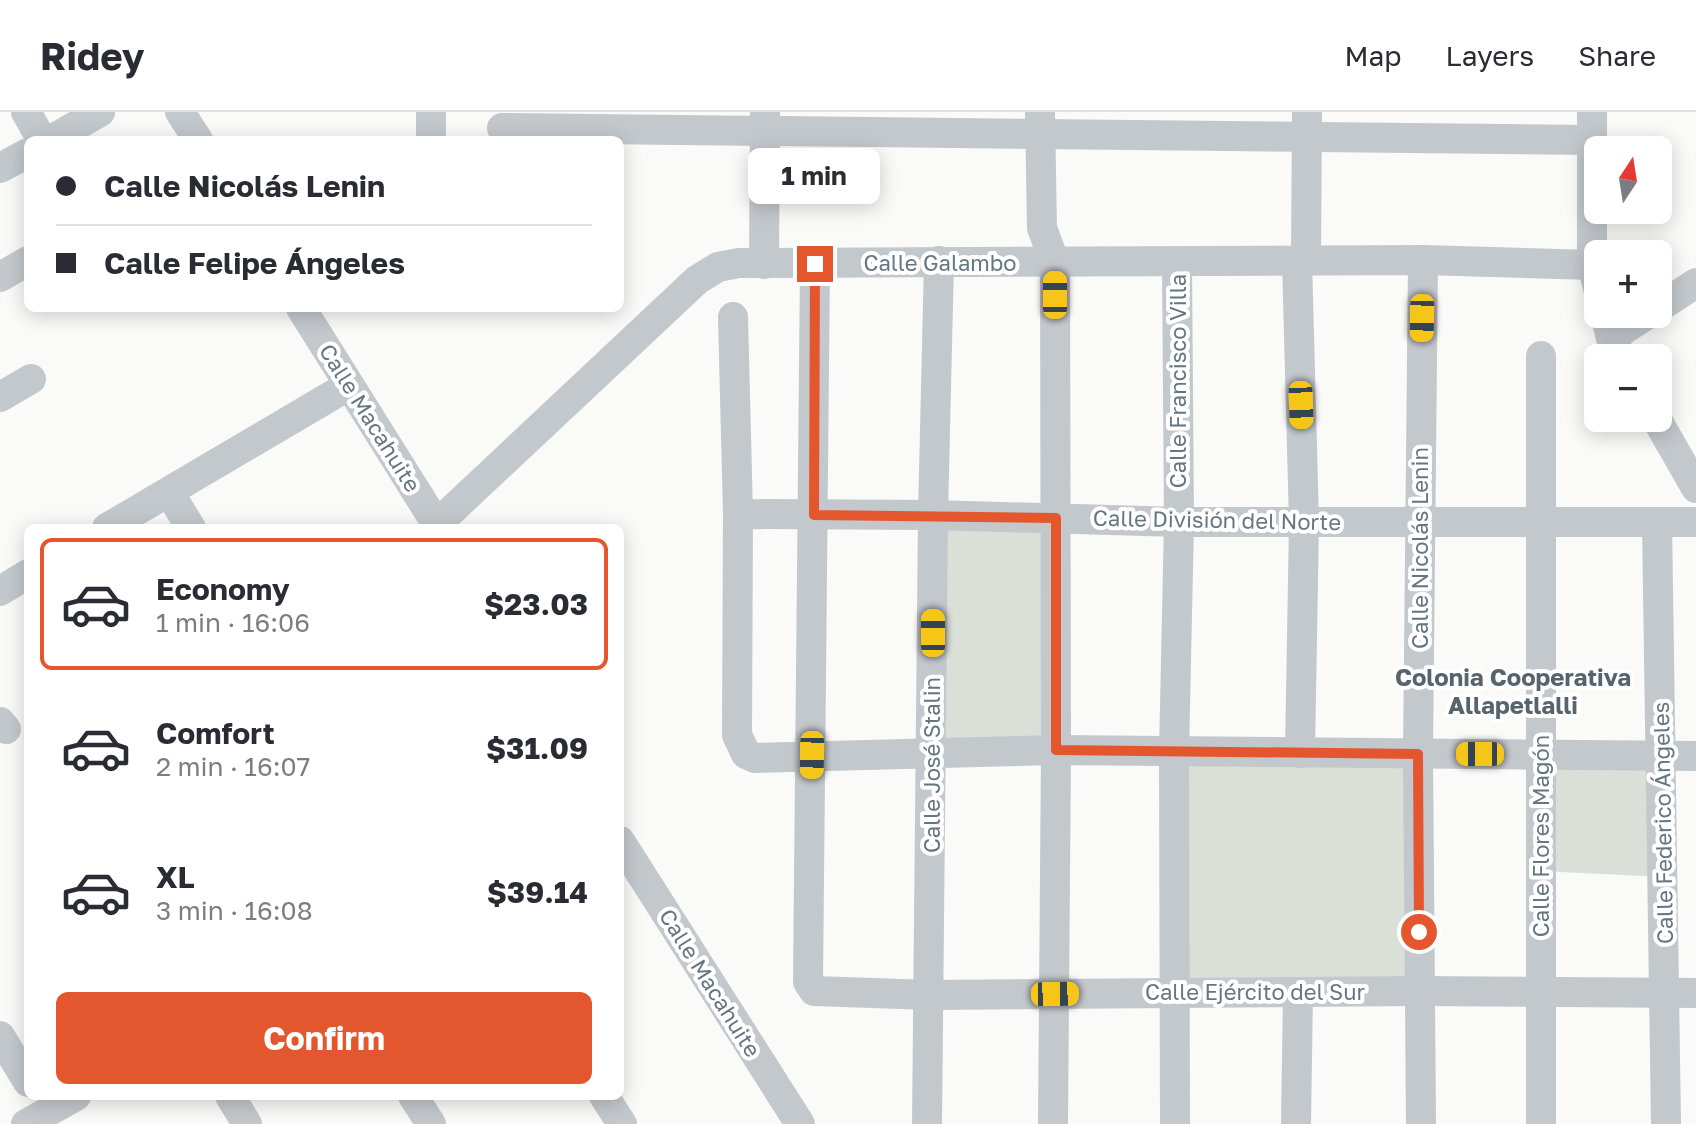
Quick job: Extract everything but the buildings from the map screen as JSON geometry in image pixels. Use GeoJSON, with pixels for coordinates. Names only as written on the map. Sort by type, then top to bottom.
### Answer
{"type":"FeatureCollection","features":[{"type":"Feature","properties":{"kind":"street"},"geometry":{"type":"LineString","coordinates":[[26,112],[40,136]]}},
{"type":"Feature","properties":{"kind":"street"},"geometry":{"type":"LineString","coordinates":[[58,136],[100,112]]}},
{"type":"Feature","properties":{"kind":"street"},"geometry":{"type":"LineString","coordinates":[[180,112],[195,136]]}},
{"type":"Feature","properties":{"kind":"street"},"geometry":{"type":"LineString","coordinates":[[431,112],[431,136]]}},
{"type":"Feature","properties":{"kind":"street"},"geometry":{"type":"LineString","coordinates":[[502,127],[563,120],[1592,126],[1594,240]]}},
{"type":"Feature","properties":{"kind":"street"},"geometry":{"type":"LineString","coordinates":[[764,264],[765,121]]}},
{"type":"Feature","properties":{"kind":"street"},"geometry":{"type":"LineString","coordinates":[[1040,122],[1042,228],[1055,263],[1053,1124]]}},
{"type":"Feature","properties":{"kind":"street"},"geometry":{"type":"LineString","coordinates":[[1300,753],[1304,522],[1302,260],[1307,124]]}},
{"type":"Feature","properties":{"kind":"street"},"geometry":{"type":"LineString","coordinates":[[0,168],[24,155]]}},
{"type":"Feature","properties":{"kind":"street","name":"Calle Galambo"},"geometry":{"type":"LineString","coordinates":[[440,524],[697,280],[718,267],[739,263],[939,261],[1423,260],[1584,276]]}},
{"type":"Feature","properties":{"kind":"street","name":"Calle Nicolás Lenin"},"geometry":{"type":"LineString","coordinates":[[1421,1124],[1418,754],[1423,260]]}},
{"type":"Feature","properties":{"kind":"street","name":"Calle José Stalin"},"geometry":{"type":"LineString","coordinates":[[927,1124],[933,515],[939,261]]}},
{"type":"Feature","properties":{"kind":"street","name":"Calle Francisco Villa"},"geometry":{"type":"LineString","coordinates":[[1175,1124],[1174,753],[1179,522],[1177,262]]}},
{"type":"Feature","properties":{"kind":"street"},"geometry":{"type":"LineString","coordinates":[[812,755],[815,264]]}},
{"type":"Feature","properties":{"kind":"street"},"geometry":{"type":"LineString","coordinates":[[1672,299],[1696,283]]}},
{"type":"Feature","properties":{"kind":"street","name":"Calle Macahuite"},"geometry":{"type":"LineString","coordinates":[[303,312],[437,524]]}},
{"type":"Feature","properties":{"kind":"street"},"geometry":{"type":"LineString","coordinates":[[733,317],[738,514],[737,735],[746,754],[755,758],[1056,750],[1696,756]]}},
{"type":"Feature","properties":{"kind":"street","name":"Calle Flores Magón"},"geometry":{"type":"LineString","coordinates":[[1541,356],[1541,1124]]}},
{"type":"Feature","properties":{"kind":"street"},"geometry":{"type":"LineString","coordinates":[[0,397],[31,379]]}},
{"type":"Feature","properties":{"kind":"street"},"geometry":{"type":"LineString","coordinates":[[114,524],[348,386]]}},
{"type":"Feature","properties":{"kind":"street"},"geometry":{"type":"LineString","coordinates":[[1664,432],[1696,488]]}},
{"type":"Feature","properties":{"kind":"street"},"geometry":{"type":"LineString","coordinates":[[169,492],[189,524]]}},
{"type":"Feature","properties":{"kind":"street","name":"Calle División del Norte"},"geometry":{"type":"LineString","coordinates":[[738,514],[933,515],[1179,522],[1696,522]]}},
{"type":"Feature","properties":{"kind":"street","name":"Calle Federico Ángeles"},"geometry":{"type":"LineString","coordinates":[[1657,523],[1666,1124]]}},
{"type":"Feature","properties":{"kind":"street"},"geometry":{"type":"LineString","coordinates":[[0,591],[24,576]]}},
{"type":"Feature","properties":{"kind":"street","name":"Calle Ejército del Sur"},"geometry":{"type":"LineString","coordinates":[[812,755],[808,982],[814,991],[930,995],[1419,991],[1696,993]]}},
{"type":"Feature","properties":{"kind":"street","name":"Calle Macahuite"},"geometry":{"type":"LineString","coordinates":[[624,847],[800,1124]]}},
{"type":"Feature","properties":{"kind":"street"},"geometry":{"type":"LineString","coordinates":[[1296,1124],[1298,992]]}},
{"type":"Feature","properties":{"kind":"street"},"geometry":{"type":"LineString","coordinates":[[0,1036],[24,1075]]}},
{"type":"Feature","properties":{"kind":"street"},"geometry":{"type":"LineString","coordinates":[[41,1114],[68,1100]]}},
{"type":"Feature","properties":{"kind":"street"},"geometry":{"type":"LineString","coordinates":[[232,1100],[247,1124]]}},
{"type":"Feature","properties":{"kind":"street"},"geometry":{"type":"LineString","coordinates":[[416,1100],[431,1124]]}},
{"type":"Feature","properties":{"kind":"street"},"geometry":{"type":"LineString","coordinates":[[607,1100],[622,1124]]}},
{"type":"Feature","properties":{"kind":"shaded area"},"geometry":{"type":"Polygon","coordinates":[[[933,515],[1056,518],[1056,750],[933,752],[933,515]]]}},
{"type":"Feature","properties":{"kind":"shaded area"},"geometry":{"type":"Polygon","coordinates":[[[1174,753],[1418,754],[1419,991],[1176,992],[1174,753]]]}},
{"type":"Feature","properties":{"kind":"shaded area"},"geometry":{"type":"Polygon","coordinates":[[[1541,754],[1662,757],[1665,877],[1540,871],[1541,754]]]}},
{"type":"Feature","properties":{"kind":"district","name":"Colonia Cooperativa Allapetlalli"},"geometry":{"type":"Point","coordinates":[1513,692]}},
{"type":"Feature","properties":{"kind":"route"},"geometry":{"type":"LineString","coordinates":[[815,264],[814,515],[1056,518],[1056,750],[1418,754],[1419,932]]}}]}
